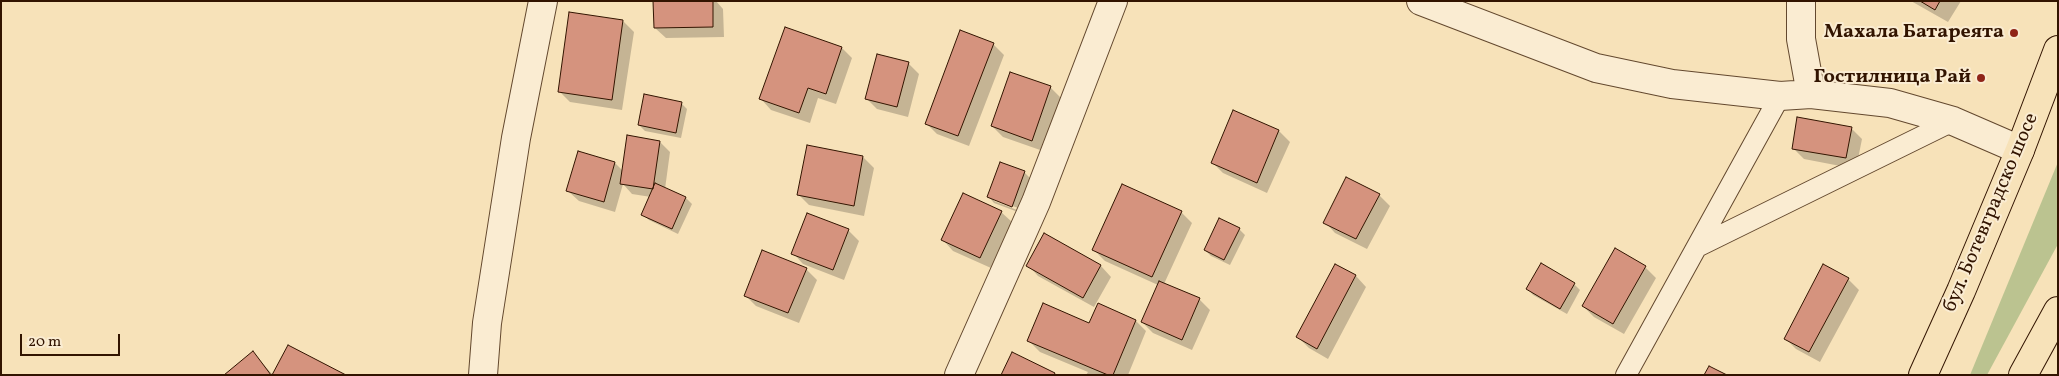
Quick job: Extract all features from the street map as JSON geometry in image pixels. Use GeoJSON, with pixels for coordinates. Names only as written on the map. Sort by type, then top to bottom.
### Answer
{"type":"FeatureCollection","features":[{"type":"Feature","properties":{"kind":"main road","name":"бул. Ботевградско шосе"},"geometry":{"type":"LineString","coordinates":[[1925,372],[1961,292],[2020,150],[2058,50]]}},
{"type":"Feature","properties":{"kind":"main road"},"geometry":{"type":"LineString","coordinates":[[2023,375],[2058,311]]}},
{"type":"Feature","properties":{"kind":"street"},"geometry":{"type":"LineString","coordinates":[[483,375],[487,323],[516,138],[543,1]]}},
{"type":"Feature","properties":{"kind":"street"},"geometry":{"type":"LineString","coordinates":[[959,375],[1036,202],[1113,1]]}},
{"type":"Feature","properties":{"kind":"street"},"geometry":{"type":"LineString","coordinates":[[1421,1],[1596,68],[1672,84],[1780,96],[1811,94],[1890,103],[1953,121],[2020,150]]}},
{"type":"Feature","properties":{"kind":"street"},"geometry":{"type":"LineString","coordinates":[[1801,1],[1801,39],[1811,94]]}},
{"type":"Feature","properties":{"kind":"lane"},"geometry":{"type":"LineString","coordinates":[[1626,375],[1780,96]]}},
{"type":"Feature","properties":{"kind":"lane"},"geometry":{"type":"LineString","coordinates":[[1697,246],[1953,121]]}},
{"type":"Feature","properties":{"kind":"green space"},"geometry":{"type":"Polygon","coordinates":[[[2058,162],[2058,244],[1987,375],[1970,375],[2058,162]]]}},
{"type":"Feature","properties":{"kind":"building"},"geometry":{"type":"Polygon","coordinates":[[[653,1],[713,1],[713,27],[654,28],[653,1]]]}},
{"type":"Feature","properties":{"kind":"building"},"geometry":{"type":"Polygon","coordinates":[[[1920,1],[1940,1],[1935,10],[1920,1]]]}},
{"type":"Feature","properties":{"kind":"building"},"geometry":{"type":"Polygon","coordinates":[[[569,12],[623,20],[612,100],[558,92],[569,12]]]}},
{"type":"Feature","properties":{"kind":"building"},"geometry":{"type":"Polygon","coordinates":[[[785,27],[842,47],[826,94],[808,88],[799,113],[759,99],[785,27]]]}},
{"type":"Feature","properties":{"kind":"building"},"geometry":{"type":"Polygon","coordinates":[[[960,30],[994,43],[958,136],[925,124],[960,30]]]}},
{"type":"Feature","properties":{"kind":"building"},"geometry":{"type":"Polygon","coordinates":[[[877,54],[909,62],[897,107],[865,99],[877,54]]]}},
{"type":"Feature","properties":{"kind":"building"},"geometry":{"type":"Polygon","coordinates":[[[1010,72],[1051,86],[1032,141],[991,126],[1010,72]]]}},
{"type":"Feature","properties":{"kind":"building"},"geometry":{"type":"Polygon","coordinates":[[[644,94],[682,102],[676,133],[638,125],[644,94]]]}},
{"type":"Feature","properties":{"kind":"building"},"geometry":{"type":"Polygon","coordinates":[[[1233,110],[1279,130],[1257,183],[1211,163],[1233,110]]]}},
{"type":"Feature","properties":{"kind":"building"},"geometry":{"type":"Polygon","coordinates":[[[1797,117],[1852,127],[1846,158],[1792,149],[1797,117]]]}},
{"type":"Feature","properties":{"kind":"building"},"geometry":{"type":"Polygon","coordinates":[[[627,135],[660,141],[653,189],[620,184],[627,135]]]}},
{"type":"Feature","properties":{"kind":"building"},"geometry":{"type":"Polygon","coordinates":[[[807,145],[863,156],[854,206],[797,195],[807,145]]]}},
{"type":"Feature","properties":{"kind":"building"},"geometry":{"type":"Polygon","coordinates":[[[578,151],[615,162],[604,202],[566,191],[578,151]]]}},
{"type":"Feature","properties":{"kind":"building"},"geometry":{"type":"Polygon","coordinates":[[[1000,162],[1025,171],[1012,207],[987,197],[1000,162]]]}},
{"type":"Feature","properties":{"kind":"building"},"geometry":{"type":"Polygon","coordinates":[[[1346,177],[1380,194],[1356,239],[1323,223],[1346,177]]]}},
{"type":"Feature","properties":{"kind":"building"},"geometry":{"type":"Polygon","coordinates":[[[655,183],[686,197],[672,229],[641,215],[655,183]]]}},
{"type":"Feature","properties":{"kind":"building"},"geometry":{"type":"Polygon","coordinates":[[[1122,184],[1182,211],[1152,277],[1092,250],[1122,184]]]}},
{"type":"Feature","properties":{"kind":"building"},"geometry":{"type":"Polygon","coordinates":[[[963,193],[1002,211],[980,258],[941,240],[963,193]]]}},
{"type":"Feature","properties":{"kind":"building"},"geometry":{"type":"Polygon","coordinates":[[[807,213],[849,229],[833,270],[791,254],[807,213]]]}},
{"type":"Feature","properties":{"kind":"building"},"geometry":{"type":"Polygon","coordinates":[[[1219,218],[1240,228],[1224,260],[1204,250],[1219,218]]]}},
{"type":"Feature","properties":{"kind":"building"},"geometry":{"type":"Polygon","coordinates":[[[1044,233],[1101,265],[1083,298],[1026,266],[1044,233]]]}},
{"type":"Feature","properties":{"kind":"building"},"geometry":{"type":"Polygon","coordinates":[[[1615,248],[1646,266],[1613,324],[1582,306],[1615,248]]]}},
{"type":"Feature","properties":{"kind":"building"},"geometry":{"type":"Polygon","coordinates":[[[762,250],[807,268],[788,313],[744,296],[762,250]]]}},
{"type":"Feature","properties":{"kind":"building"},"geometry":{"type":"Polygon","coordinates":[[[1541,263],[1575,283],[1560,309],[1526,289],[1541,263]]]}},
{"type":"Feature","properties":{"kind":"building"},"geometry":{"type":"Polygon","coordinates":[[[1335,264],[1356,275],[1317,349],[1296,337],[1335,264]]]}},
{"type":"Feature","properties":{"kind":"building"},"geometry":{"type":"Polygon","coordinates":[[[1823,264],[1849,278],[1809,352],[1784,339],[1823,264]]]}},
{"type":"Feature","properties":{"kind":"building"},"geometry":{"type":"Polygon","coordinates":[[[1159,281],[1200,298],[1182,340],[1141,322],[1159,281]]]}},
{"type":"Feature","properties":{"kind":"building"},"geometry":{"type":"Polygon","coordinates":[[[1043,303],[1089,323],[1098,303],[1136,320],[1113,375],[1108,375],[1027,341],[1043,303]]]}},
{"type":"Feature","properties":{"kind":"building"},"geometry":{"type":"Polygon","coordinates":[[[288,345],[346,375],[272,375],[288,345]]]}},
{"type":"Feature","properties":{"kind":"building"},"geometry":{"type":"Polygon","coordinates":[[[253,351],[271,375],[224,375],[253,351]]]}},
{"type":"Feature","properties":{"kind":"building"},"geometry":{"type":"Polygon","coordinates":[[[1012,352],[1055,373],[1054,375],[1001,375],[1012,352]]]}},
{"type":"Feature","properties":{"kind":"building"},"geometry":{"type":"Polygon","coordinates":[[[1709,366],[1727,375],[1704,375],[1709,366]]]}},
{"type":"Feature","properties":{"kind":"place","name":"Махала Батареята"},"geometry":{"type":"Point","coordinates":[2014,33]}},
{"type":"Feature","properties":{"kind":"place","name":"Гостилница Рай"},"geometry":{"type":"Point","coordinates":[1981,78]}}]}
